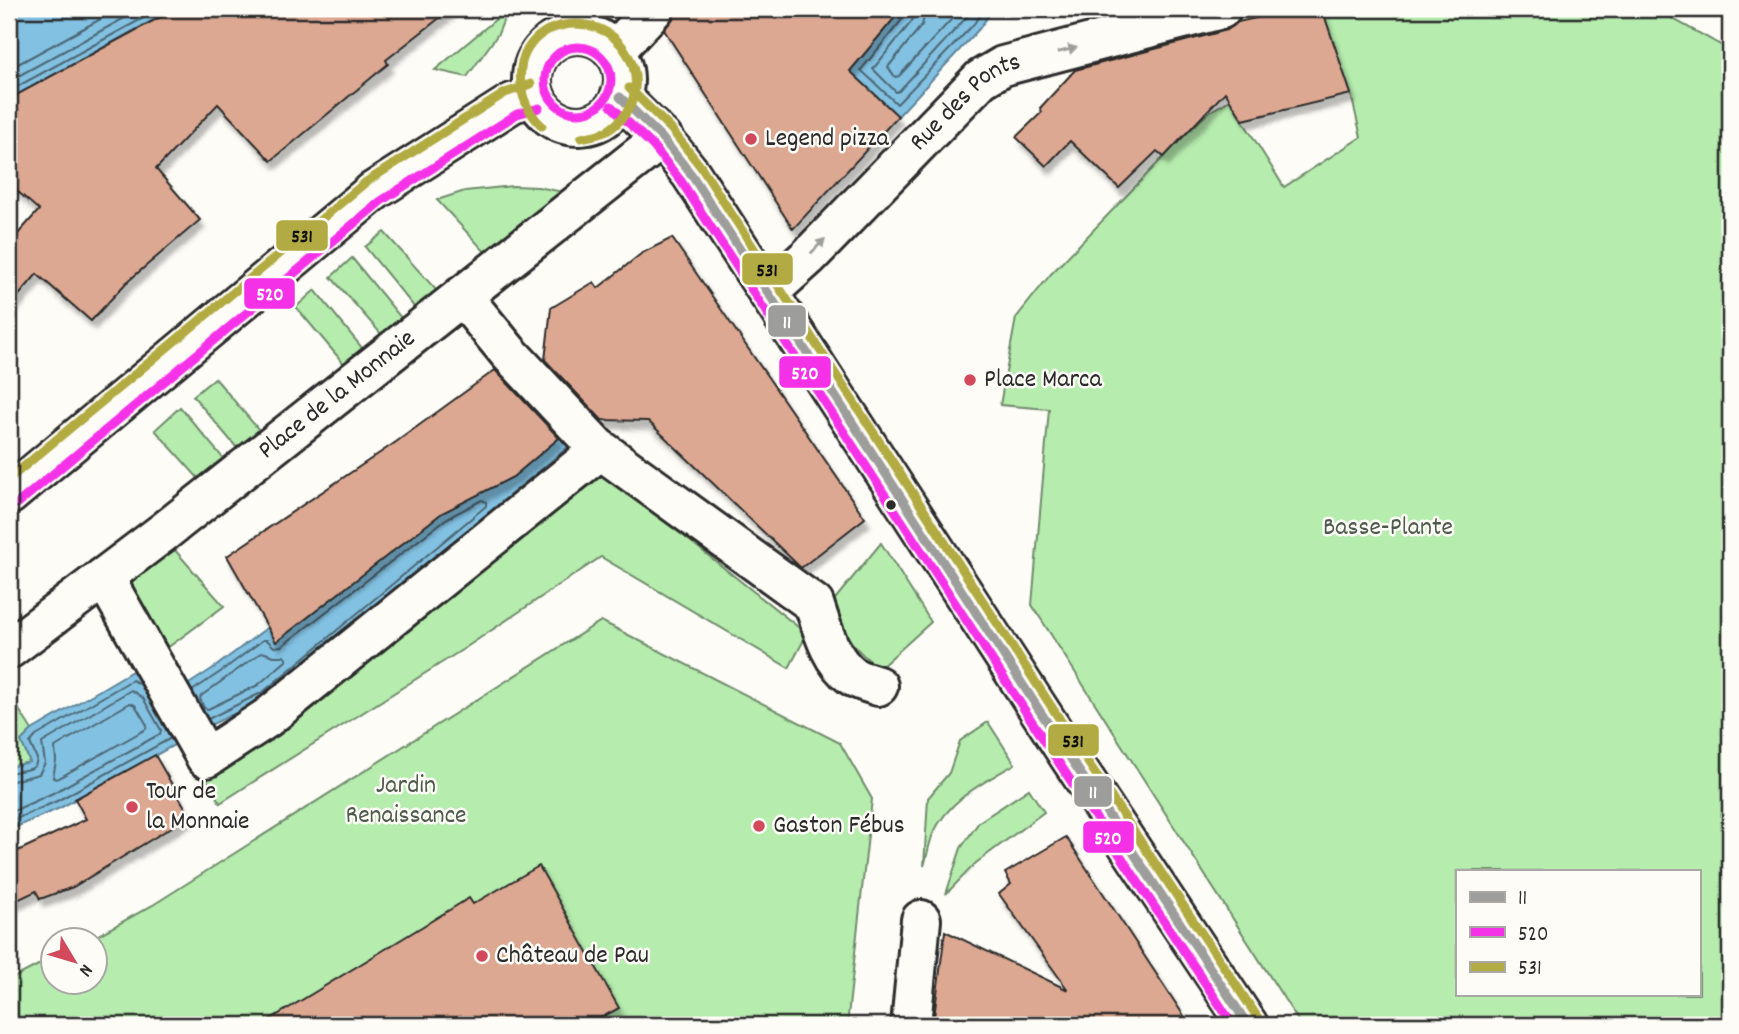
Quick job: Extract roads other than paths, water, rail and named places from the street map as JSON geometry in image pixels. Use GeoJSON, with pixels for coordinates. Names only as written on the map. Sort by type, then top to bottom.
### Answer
{"type":"FeatureCollection","features":[{"type":"Feature","properties":{"kind":"street"},"geometry":{"type":"LineString","coordinates":[[614,52],[654,9]]}},
{"type":"Feature","properties":{"kind":"street","name":"Rue des Ponts"},"geometry":{"type":"LineString","coordinates":[[768,293],[808,257],[981,79],[1003,66],[1221,9]]}},
{"type":"Feature","properties":{"kind":"street"},"geometry":{"type":"LineString","coordinates":[[566,22],[583,34],[606,44],[614,52],[621,66],[624,82],[620,97],[604,118],[578,126],[564,124],[551,118],[542,109],[534,96],[533,70],[538,57],[546,46],[557,39],[566,22]]}},
{"type":"Feature","properties":{"kind":"street"},"geometry":{"type":"LineString","coordinates":[[9,495],[374,191],[512,103],[534,96]]}},
{"type":"Feature","properties":{"kind":"street"},"geometry":{"type":"LineString","coordinates":[[620,97],[662,138],[691,174],[1054,734],[1248,1025]]}},
{"type":"Feature","properties":{"kind":"street","name":"Place de la Monnaie"},"geometry":{"type":"LineString","coordinates":[[9,649],[662,138]]}},
{"type":"Feature","properties":{"kind":"street"},"geometry":{"type":"LineString","coordinates":[[462,296],[559,408],[598,448],[814,604],[825,639],[837,659],[853,676],[878,685]]}},
{"type":"Feature","properties":{"kind":"street"},"geometry":{"type":"LineString","coordinates":[[104,577],[206,758],[267,718],[598,448]]}},
{"type":"Feature","properties":{"kind":"street"},"geometry":{"type":"LineString","coordinates":[[911,1025],[921,920]]}},
{"type":"Feature","properties":{"kind":"water"},"geometry":{"type":"Polygon","coordinates":[[[24,9],[173,9],[9,99],[9,17],[24,9]]]}},
{"type":"Feature","properties":{"kind":"water"},"geometry":{"type":"Polygon","coordinates":[[[902,9],[993,9],[979,29],[898,116],[850,71],[902,9]]]}},
{"type":"Feature","properties":{"kind":"water"},"geometry":{"type":"Polygon","coordinates":[[[567,432],[576,440],[267,698],[198,731],[178,691],[268,627],[277,641],[442,513],[513,477],[567,432]]]}},
{"type":"Feature","properties":{"kind":"water"},"geometry":{"type":"Polygon","coordinates":[[[134,670],[156,688],[185,739],[60,808],[9,830],[9,767],[30,762],[21,741],[32,730],[134,670]]]}},
{"type":"Feature","properties":{"kind":"place","name":"Legend pizza"},"geometry":{"type":"Point","coordinates":[751,139]}},
{"type":"Feature","properties":{"kind":"place","name":"Place Marca"},"geometry":{"type":"Point","coordinates":[970,380]}},
{"type":"Feature","properties":{"kind":"place","name":"Tour de la Monnaie"},"geometry":{"type":"Point","coordinates":[132,807]}},
{"type":"Feature","properties":{"kind":"place","name":"Gaston Fébus"},"geometry":{"type":"Point","coordinates":[759,826]}},
{"type":"Feature","properties":{"kind":"place","name":"Château de Pau"},"geometry":{"type":"Point","coordinates":[482,956]}},
{"type":"Feature","properties":{"kind":"park label","name":"Basse-Plante"},"geometry":{"type":"Point","coordinates":[1388,528]}},
{"type":"Feature","properties":{"kind":"park label","name":"Jardin Renaissance"},"geometry":{"type":"Point","coordinates":[406,801]}}]}
